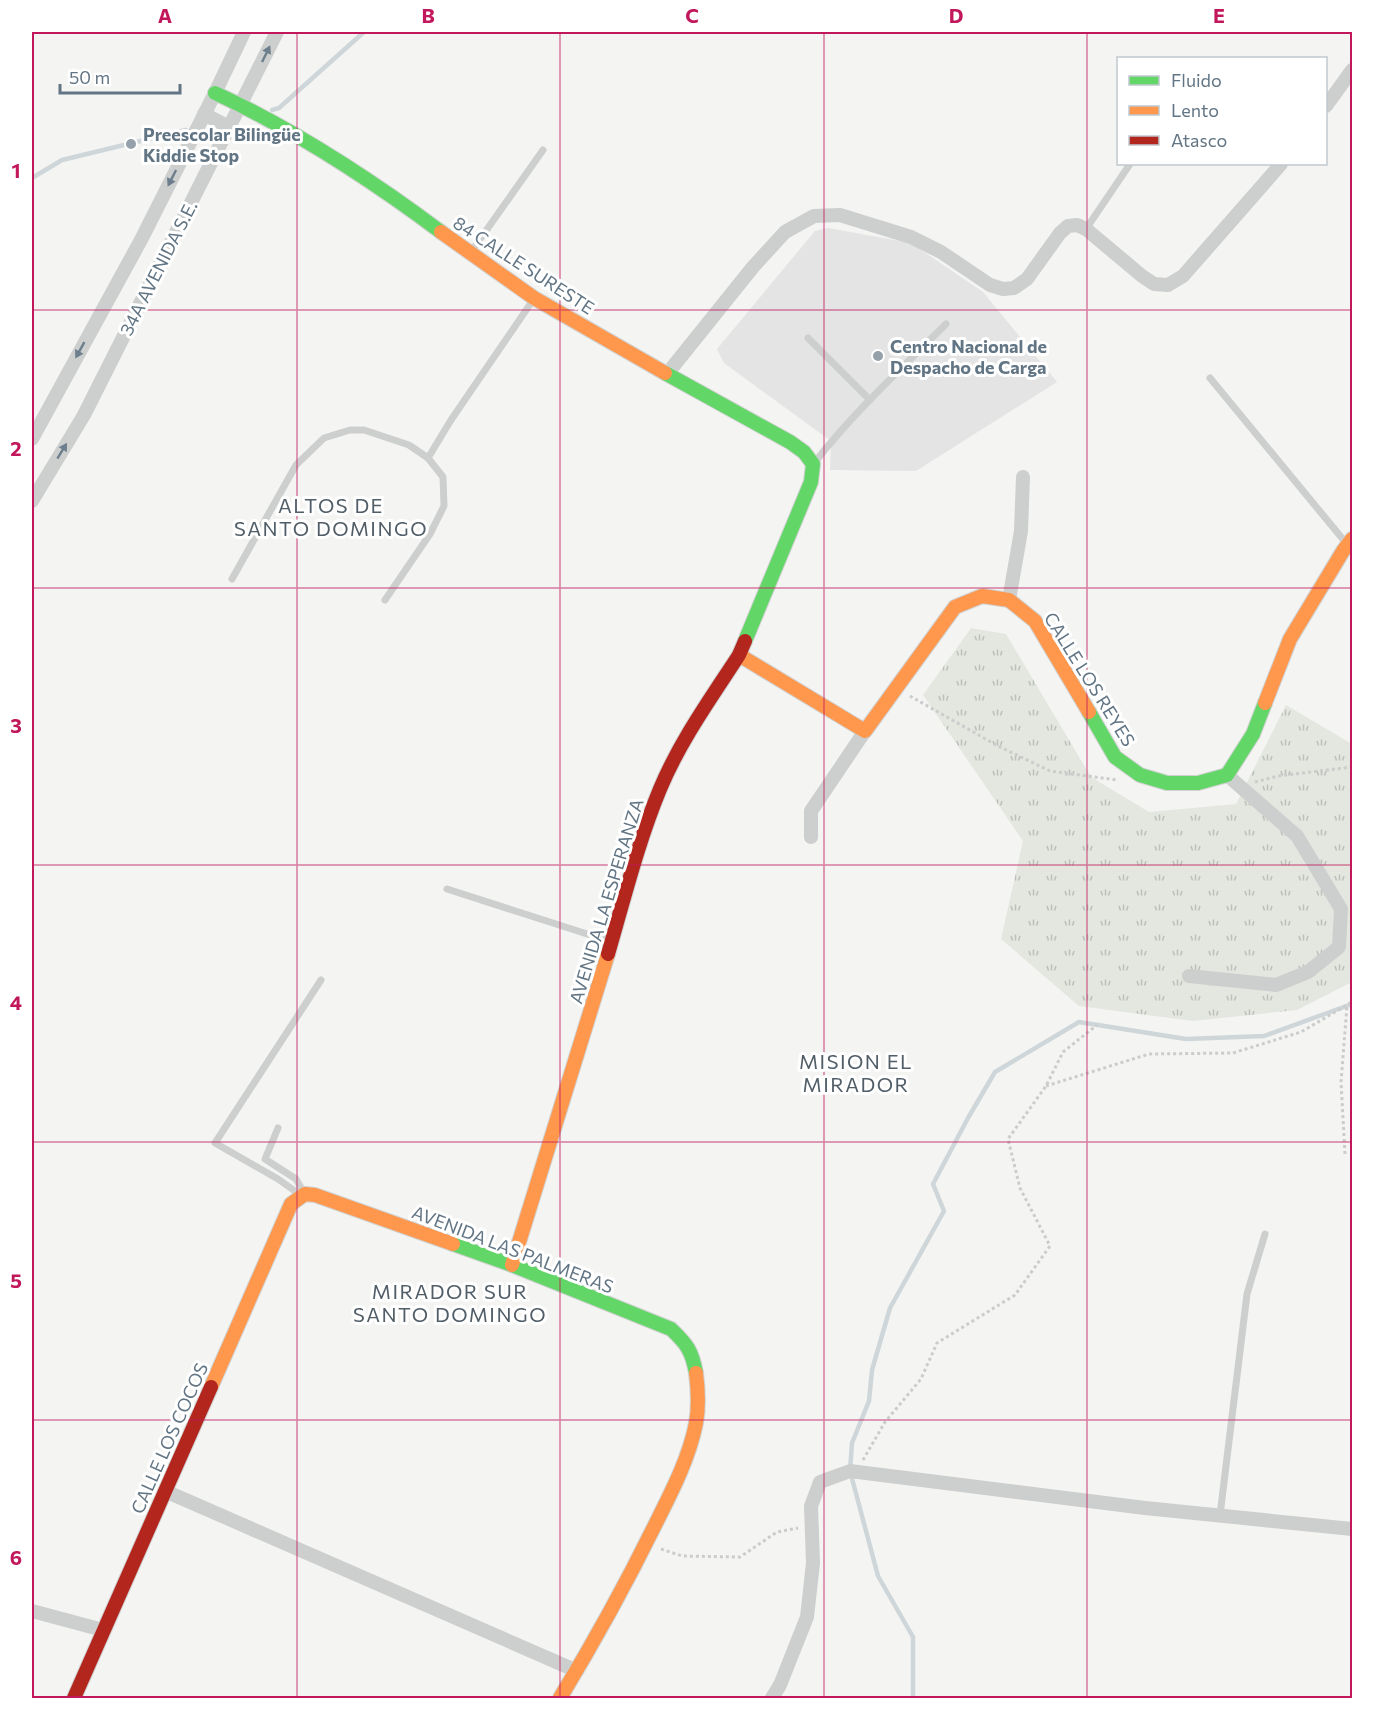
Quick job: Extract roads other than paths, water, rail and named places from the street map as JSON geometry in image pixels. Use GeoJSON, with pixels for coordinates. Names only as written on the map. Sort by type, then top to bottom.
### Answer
{"type":"FeatureCollection","features":[{"type":"Feature","properties":{"kind":"street","name":"34A AVENIDA S.E."},"geometry":{"type":"LineString","coordinates":[[32,501],[84,415],[154,245],[204,114],[244,32]]}},
{"type":"Feature","properties":{"kind":"street","name":"34A AVENIDA S.E."},"geometry":{"type":"LineString","coordinates":[[32,439],[230,127],[277,32]]}},
{"type":"Feature","properties":{"kind":"street"},"geometry":{"type":"LineString","coordinates":[[1327,105],[1353,70]]}},
{"type":"Feature","properties":{"kind":"street","name":"84 CALLE SURESTE"},"geometry":{"type":"LineString","coordinates":[[215,93],[241,105],[333,157],[394,197],[534,298],[667,375],[790,442],[804,452],[813,464]]}},
{"type":"Feature","properties":{"kind":"street"},"geometry":{"type":"LineString","coordinates":[[204,114],[230,127]]}},
{"type":"Feature","properties":{"kind":"street"},"geometry":{"type":"LineString","coordinates":[[667,375],[753,267],[785,232],[814,216],[840,215],[911,237],[941,252],[990,285],[1003,289],[1014,288],[1027,279],[1060,233],[1068,226],[1077,225],[1086,229],[1154,284],[1168,285],[1183,276],[1280,165]]}},
{"type":"Feature","properties":{"kind":"street","name":"AVENIDA LA ESPERANZA"},"geometry":{"type":"LineString","coordinates":[[512,1265],[645,828],[661,787],[681,746],[739,655],[811,482],[813,464]]}},
{"type":"Feature","properties":{"kind":"street"},"geometry":{"type":"LineString","coordinates":[[811,837],[811,811],[865,731],[955,607],[982,596],[1009,600],[1021,531],[1023,477]]}},
{"type":"Feature","properties":{"kind":"street"},"geometry":{"type":"LineString","coordinates":[[1189,976],[1276,986],[1308,972],[1339,947],[1341,909],[1297,836],[1227,775],[1253,734],[1290,639],[1350,542]]}},
{"type":"Feature","properties":{"kind":"street","name":"CALLE LOS REYES"},"geometry":{"type":"LineString","coordinates":[[1009,600],[1035,621],[1115,757],[1140,776],[1167,783],[1198,783],[1227,775]]}},
{"type":"Feature","properties":{"kind":"street"},"geometry":{"type":"LineString","coordinates":[[739,655],[865,731]]}},
{"type":"Feature","properties":{"kind":"street","name":"AVENIDA LAS PALMERAS"},"geometry":{"type":"LineString","coordinates":[[303,1195],[315,1195],[512,1265],[671,1329],[687,1345],[694,1365],[697,1394],[696,1421],[680,1472],[646,1544],[577,1671]]}},
{"type":"Feature","properties":{"kind":"street","name":"CALLE LOS COCOS"},"geometry":{"type":"LineString","coordinates":[[74,1698],[291,1204],[303,1195]]}},
{"type":"Feature","properties":{"kind":"street"},"geometry":{"type":"LineString","coordinates":[[772,1698],[780,1685],[807,1617],[813,1563],[811,1506],[820,1482],[850,1471],[1144,1508],[1353,1529]]}},
{"type":"Feature","properties":{"kind":"street"},"geometry":{"type":"LineString","coordinates":[[165,1491],[577,1671],[560,1698]]}},
{"type":"Feature","properties":{"kind":"street"},"geometry":{"type":"LineString","coordinates":[[32,1611],[103,1630]]}},
{"type":"Feature","properties":{"kind":"lane"},"geometry":{"type":"LineString","coordinates":[[470,254],[543,150]]}},
{"type":"Feature","properties":{"kind":"lane"},"geometry":{"type":"LineString","coordinates":[[1086,229],[1129,165]]}},
{"type":"Feature","properties":{"kind":"lane"},"geometry":{"type":"LineString","coordinates":[[428,458],[451,420],[534,298]]}},
{"type":"Feature","properties":{"kind":"lane"},"geometry":{"type":"LineString","coordinates":[[813,464],[870,399],[946,324]]}},
{"type":"Feature","properties":{"kind":"lane"},"geometry":{"type":"LineString","coordinates":[[808,338],[870,399]]}},
{"type":"Feature","properties":{"kind":"lane"},"geometry":{"type":"LineString","coordinates":[[1210,378],[1350,542]]}},
{"type":"Feature","properties":{"kind":"lane"},"geometry":{"type":"LineString","coordinates":[[232,579],[296,465],[324,438],[350,430],[364,430],[410,445],[428,458],[443,477],[444,506],[430,534],[385,600]]}},
{"type":"Feature","properties":{"kind":"lane"},"geometry":{"type":"LineString","coordinates":[[447,889],[611,941]]}},
{"type":"Feature","properties":{"kind":"lane"},"geometry":{"type":"LineString","coordinates":[[303,1195],[215,1143],[321,980]]}},
{"type":"Feature","properties":{"kind":"lane"},"geometry":{"type":"LineString","coordinates":[[278,1128],[265,1160],[296,1179],[303,1195]]}},
{"type":"Feature","properties":{"kind":"lane"},"geometry":{"type":"LineString","coordinates":[[1220,1515],[1247,1294],[1265,1234]]}},
{"type":"Feature","properties":{"kind":"waterway"},"geometry":{"type":"LineString","coordinates":[[272,110],[279,108],[364,32]]}},
{"type":"Feature","properties":{"kind":"waterway"},"geometry":{"type":"LineString","coordinates":[[32,178],[62,160],[186,130]]}},
{"type":"Feature","properties":{"kind":"waterway"},"geometry":{"type":"LineString","coordinates":[[913,1698],[913,1637],[878,1576],[850,1471],[852,1443],[869,1401],[872,1370],[890,1308],[944,1211],[933,1184],[995,1072],[1079,1022],[1186,1039],[1264,1036],[1352,1004]]}},
{"type":"Feature","properties":{"kind":"place","name":"Preescolar Bilingüe Kiddie Stop"},"geometry":{"type":"Point","coordinates":[131,144]}},
{"type":"Feature","properties":{"kind":"place","name":"Centro Nacional de Despacho de Carga"},"geometry":{"type":"Point","coordinates":[878,356]}},
{"type":"Feature","properties":{"kind":"district","name":"ALTOS DE SANTO DOMINGO"},"geometry":{"type":"Point","coordinates":[331,516]}},
{"type":"Feature","properties":{"kind":"district","name":"MISION EL MIRADOR"},"geometry":{"type":"Point","coordinates":[856,1072]}},
{"type":"Feature","properties":{"kind":"district","name":"MIRADOR SUR SANTO DOMINGO"},"geometry":{"type":"Point","coordinates":[450,1302]}}]}
